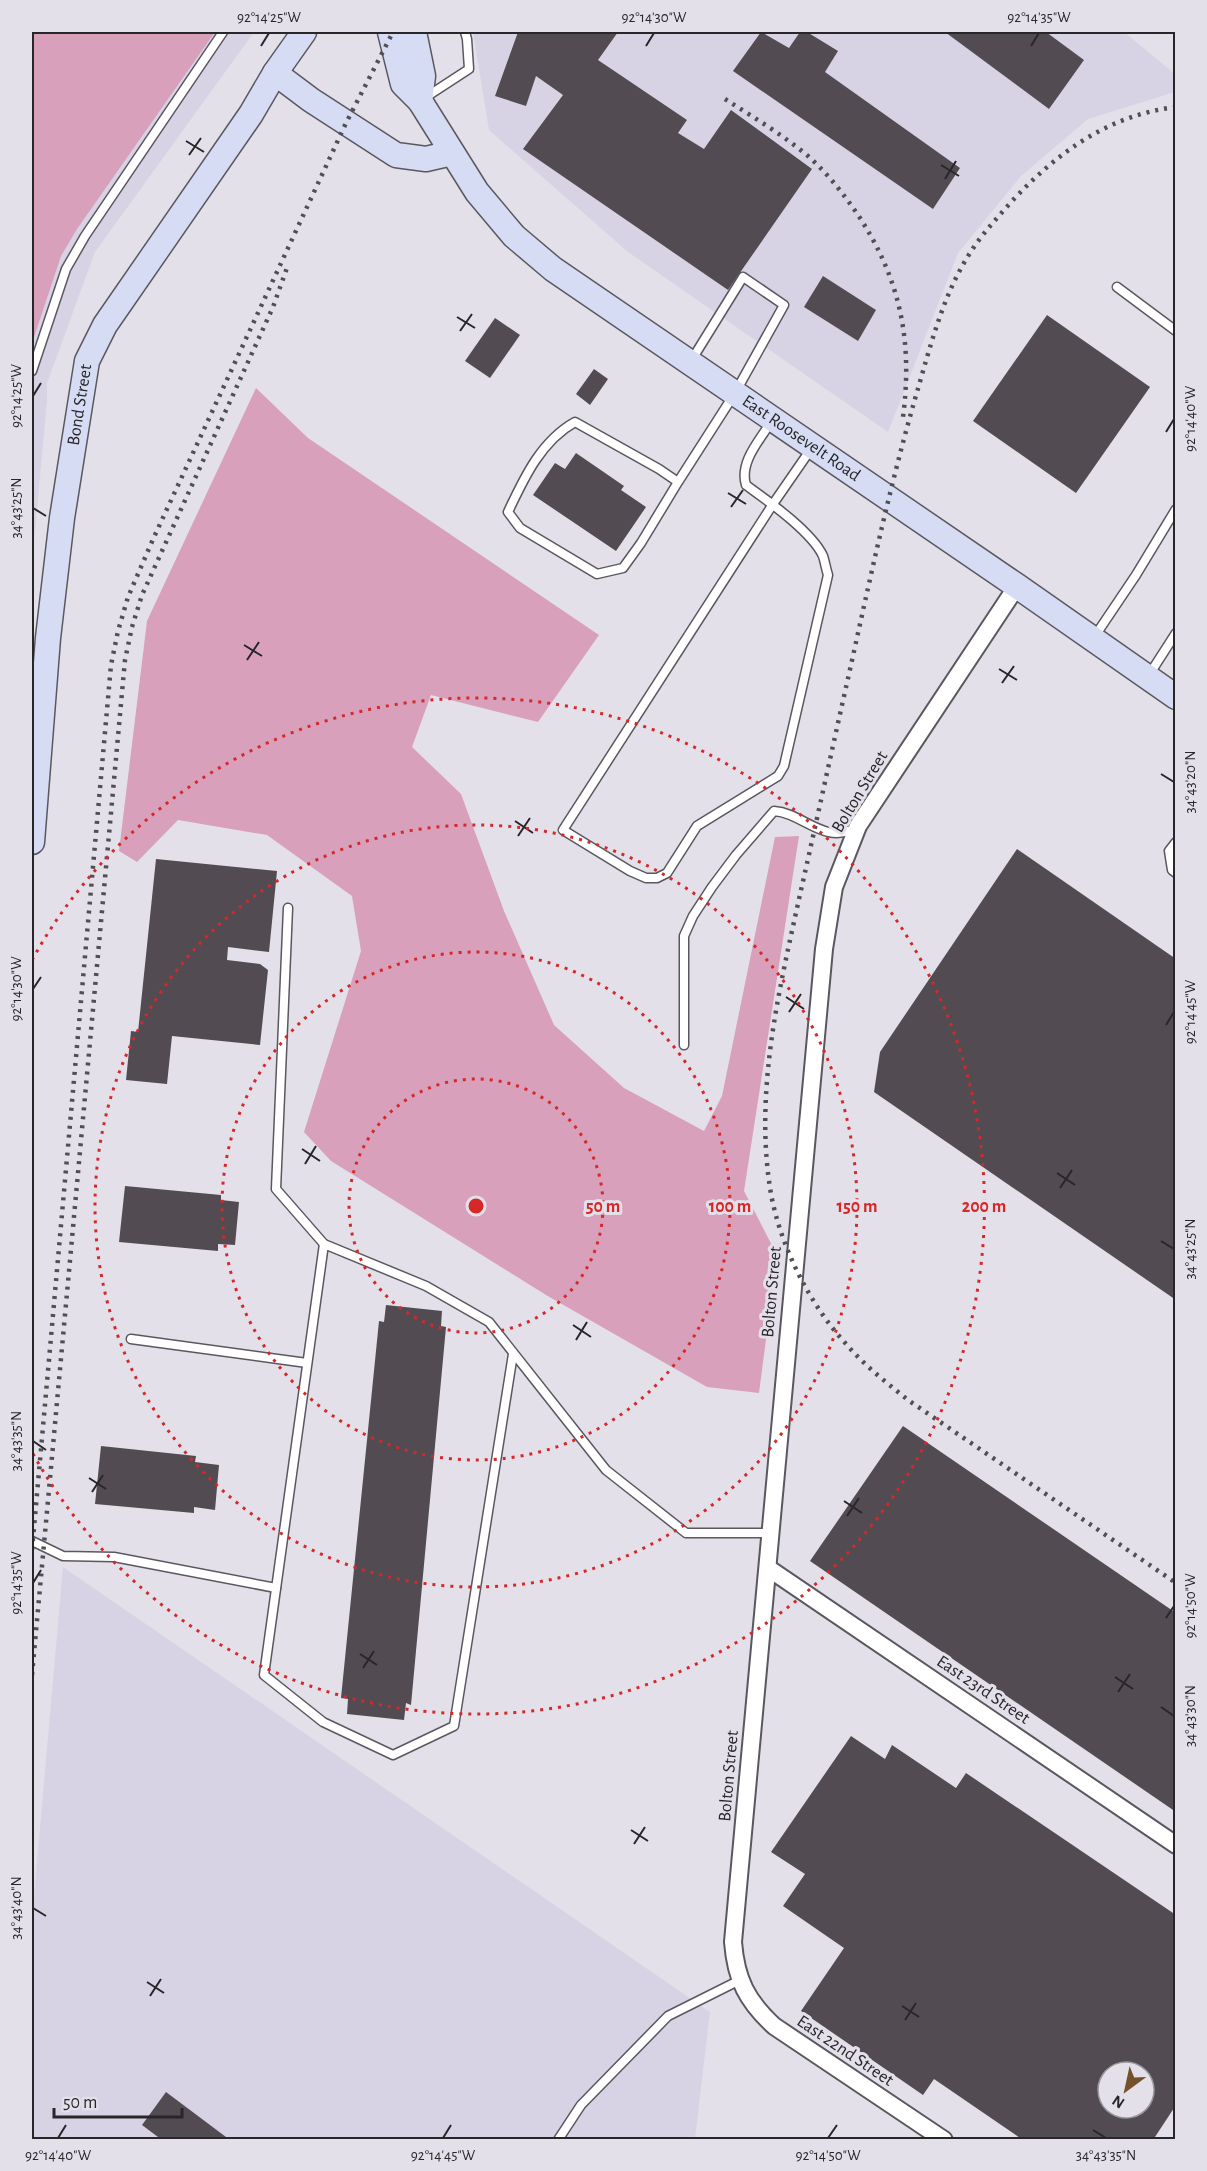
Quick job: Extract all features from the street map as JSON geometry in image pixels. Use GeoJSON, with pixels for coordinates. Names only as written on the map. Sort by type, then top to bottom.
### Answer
{"type":"FeatureCollection","features":[{"type":"Feature","properties":{"kind":"main road","name":"Bond Street"},"geometry":{"type":"LineString","coordinates":[[32,842],[48,638],[62,518],[87,361],[105,325],[251,114],[303,32]]}},
{"type":"Feature","properties":{"kind":"main road","name":"East Roosevelt Road"},"geometry":{"type":"LineString","coordinates":[[390,32],[403,84],[420,101],[477,192],[514,236],[553,269],[1176,697]]}},
{"type":"Feature","properties":{"kind":"main road"},"geometry":{"type":"LineString","coordinates":[[414,32],[423,76],[420,101]]}},
{"type":"Feature","properties":{"kind":"main road"},"geometry":{"type":"LineString","coordinates":[[275,73],[311,100],[396,155],[426,159],[452,153]]}},
{"type":"Feature","properties":{"kind":"street","name":"Bolton Street"},"geometry":{"type":"LineString","coordinates":[[740,1980],[734,1962],[733,1942],[824,950],[834,887],[858,826],[1017,586]]}},
{"type":"Feature","properties":{"kind":"street","name":"East 23rd Street"},"geometry":{"type":"LineString","coordinates":[[768,1568],[1176,1845]]}},
{"type":"Feature","properties":{"kind":"street","name":"East 22nd Street"},"geometry":{"type":"LineString","coordinates":[[740,1980],[748,1998],[774,2026],[944,2139]]}},
{"type":"Feature","properties":{"kind":"lane"},"geometry":{"type":"LineString","coordinates":[[32,371],[66,269],[85,236],[223,32]]}},
{"type":"Feature","properties":{"kind":"lane"},"geometry":{"type":"LineString","coordinates":[[420,101],[469,69],[465,32]]}},
{"type":"Feature","properties":{"kind":"lane"},"geometry":{"type":"LineString","coordinates":[[678,482],[575,422],[561,430],[528,469],[508,512],[520,528],[597,574],[623,568],[735,393],[784,305],[743,277],[690,363]]}},
{"type":"Feature","properties":{"kind":"lane"},"geometry":{"type":"LineString","coordinates":[[1117,287],[1176,331]]}},
{"type":"Feature","properties":{"kind":"lane"},"geometry":{"type":"LineString","coordinates":[[773,419],[747,461],[744,471],[746,485],[773,504],[814,542],[823,557],[828,575],[784,766],[778,776],[697,826],[667,873],[657,878],[646,878],[630,871],[563,830],[773,504],[813,447]]}},
{"type":"Feature","properties":{"kind":"lane"},"geometry":{"type":"LineString","coordinates":[[1093,639],[1136,575],[1176,509]]}},
{"type":"Feature","properties":{"kind":"lane"},"geometry":{"type":"LineString","coordinates":[[1147,678],[1176,633]]}},
{"type":"Feature","properties":{"kind":"lane"},"geometry":{"type":"LineString","coordinates":[[684,1045],[684,936],[693,916],[736,855],[774,811],[786,812],[815,828],[830,833],[849,831],[858,826]]}},
{"type":"Feature","properties":{"kind":"lane"},"geometry":{"type":"LineString","coordinates":[[1176,842],[1169,851],[1172,870],[1176,873]]}},
{"type":"Feature","properties":{"kind":"lane"},"geometry":{"type":"LineString","coordinates":[[288,908],[276,1189],[324,1244],[426,1286],[489,1322],[606,1470],[686,1533],[771,1533]]}},
{"type":"Feature","properties":{"kind":"lane"},"geometry":{"type":"LineString","coordinates":[[324,1244],[264,1675],[323,1722],[393,1755],[454,1726],[513,1354]]}},
{"type":"Feature","properties":{"kind":"lane"},"geometry":{"type":"LineString","coordinates":[[130,1339],[307,1363]]}},
{"type":"Feature","properties":{"kind":"lane"},"geometry":{"type":"LineString","coordinates":[[32,1540],[63,1556],[114,1557],[276,1588]]}},
{"type":"Feature","properties":{"kind":"lane"},"geometry":{"type":"LineString","coordinates":[[558,2139],[581,2105],[668,2016],[740,1980]]}},
{"type":"Feature","properties":{"kind":"shaded area"},"geometry":{"type":"Polygon","coordinates":[[[32,32],[254,32],[95,252],[47,383],[32,564],[32,32]]]}},
{"type":"Feature","properties":{"kind":"shaded area"},"geometry":{"type":"Polygon","coordinates":[[[32,32],[215,32],[77,229],[61,256],[32,343],[32,32]]]}},
{"type":"Feature","properties":{"kind":"shaded area"},"geometry":{"type":"Polygon","coordinates":[[[473,32],[1124,32],[1175,74],[1175,92],[1088,119],[1021,176],[958,253],[888,432],[628,252],[489,130],[473,32]]]}},
{"type":"Feature","properties":{"kind":"shaded area"},"geometry":{"type":"Polygon","coordinates":[[[256,388],[308,438],[599,635],[538,722],[431,695],[412,747],[461,794],[504,911],[554,1025],[624,1088],[704,1131],[722,1096],[775,837],[799,836],[744,1191],[777,1255],[759,1393],[707,1387],[546,1295],[331,1161],[304,1132],[361,951],[352,896],[267,835],[178,820],[137,862],[119,851],[147,621],[256,388]]]}},
{"type":"Feature","properties":{"kind":"shaded area"},"geometry":{"type":"Polygon","coordinates":[[[63,1567],[710,2012],[695,2139],[32,2140],[32,1918],[63,1567]]]}},
{"type":"Feature","properties":{"kind":"building"},"geometry":{"type":"Polygon","coordinates":[[[518,32],[618,32],[598,60],[687,120],[678,133],[704,149],[731,110],[812,169],[728,290],[523,149],[563,95],[536,76],[526,106],[495,96],[518,32]]]}},
{"type":"Feature","properties":{"kind":"building"},"geometry":{"type":"Polygon","coordinates":[[[761,32],[789,48],[800,32],[807,32],[838,51],[825,72],[960,168],[933,209],[733,71],[761,32]]]}},
{"type":"Feature","properties":{"kind":"building"},"geometry":{"type":"Polygon","coordinates":[[[945,32],[1046,32],[1084,60],[1049,109],[945,32]]]}},
{"type":"Feature","properties":{"kind":"building"},"geometry":{"type":"Polygon","coordinates":[[[823,276],[876,310],[858,341],[804,307],[823,276]]]}},
{"type":"Feature","properties":{"kind":"building"},"geometry":{"type":"Polygon","coordinates":[[[1047,315],[1150,387],[1076,493],[973,421],[1047,315]]]}},
{"type":"Feature","properties":{"kind":"building"},"geometry":{"type":"Polygon","coordinates":[[[495,318],[520,335],[490,378],[465,361],[495,318]]]}},
{"type":"Feature","properties":{"kind":"building"},"geometry":{"type":"Polygon","coordinates":[[[594,369],[608,379],[590,405],[576,394],[594,369]]]}},
{"type":"Feature","properties":{"kind":"building"},"geometry":{"type":"Polygon","coordinates":[[[576,453],[624,486],[621,490],[646,507],[616,551],[533,495],[555,463],[565,469],[576,453]]]}},
{"type":"Feature","properties":{"kind":"building"},"geometry":{"type":"Polygon","coordinates":[[[1017,849],[1176,959],[1176,1300],[874,1092],[880,1052],[1017,849]]]}},
{"type":"Feature","properties":{"kind":"building"},"geometry":{"type":"Polygon","coordinates":[[[156,859],[277,871],[269,952],[228,947],[227,960],[260,964],[268,970],[260,1045],[172,1036],[167,1084],[126,1080],[131,1031],[138,1032],[156,859]]]}},
{"type":"Feature","properties":{"kind":"building"},"geometry":{"type":"Polygon","coordinates":[[[125,1186],[221,1195],[221,1200],[239,1202],[235,1245],[218,1244],[218,1251],[119,1242],[125,1186]]]}},
{"type":"Feature","properties":{"kind":"building"},"geometry":{"type":"Polygon","coordinates":[[[386,1305],[442,1311],[441,1326],[446,1327],[411,1705],[406,1703],[404,1720],[347,1714],[348,1699],[341,1698],[379,1321],[384,1322],[386,1305]]]}},
{"type":"Feature","properties":{"kind":"building"},"geometry":{"type":"Polygon","coordinates":[[[903,1426],[1176,1613],[1176,1812],[810,1561],[903,1426]]]}},
{"type":"Feature","properties":{"kind":"building"},"geometry":{"type":"Polygon","coordinates":[[[101,1446],[196,1456],[195,1462],[219,1465],[215,1510],[194,1507],[194,1513],[95,1504],[101,1446]]]}},
{"type":"Feature","properties":{"kind":"building"},"geometry":{"type":"Polygon","coordinates":[[[851,1736],[885,1759],[892,1745],[956,1788],[966,1773],[1176,1915],[1176,2105],[1153,2140],[1023,2140],[934,2079],[923,2095],[801,2011],[844,1948],[783,1906],[805,1874],[771,1852],[851,1736]]]}},
{"type":"Feature","properties":{"kind":"building"},"geometry":{"type":"Polygon","coordinates":[[[166,2092],[230,2140],[162,2140],[142,2125],[166,2092]]]}},
{"type":"Feature","properties":{"kind":"railway"},"geometry":{"type":"LineString","coordinates":[[32,1550],[111,665],[118,631],[128,597],[154,537],[346,123],[393,32]]}},
{"type":"Feature","properties":{"kind":"railway"},"geometry":{"type":"LineString","coordinates":[[725,99],[778,133],[815,162],[845,197],[871,236],[893,285],[900,310],[906,362],[903,417]]}},
{"type":"Feature","properties":{"kind":"railway"},"geometry":{"type":"LineString","coordinates":[[1176,107],[1151,111],[1106,128],[1085,139],[1047,167],[1012,201],[980,239],[961,269],[945,303],[917,392],[889,497],[799,899],[776,1008],[765,1120],[766,1157],[771,1194],[782,1235],[809,1294],[847,1345],[908,1400],[1176,1583]]}},
{"type":"Feature","properties":{"kind":"railway"},"geometry":{"type":"LineString","coordinates":[[32,1675],[125,660],[142,595],[273,307],[288,265]]}}]}
